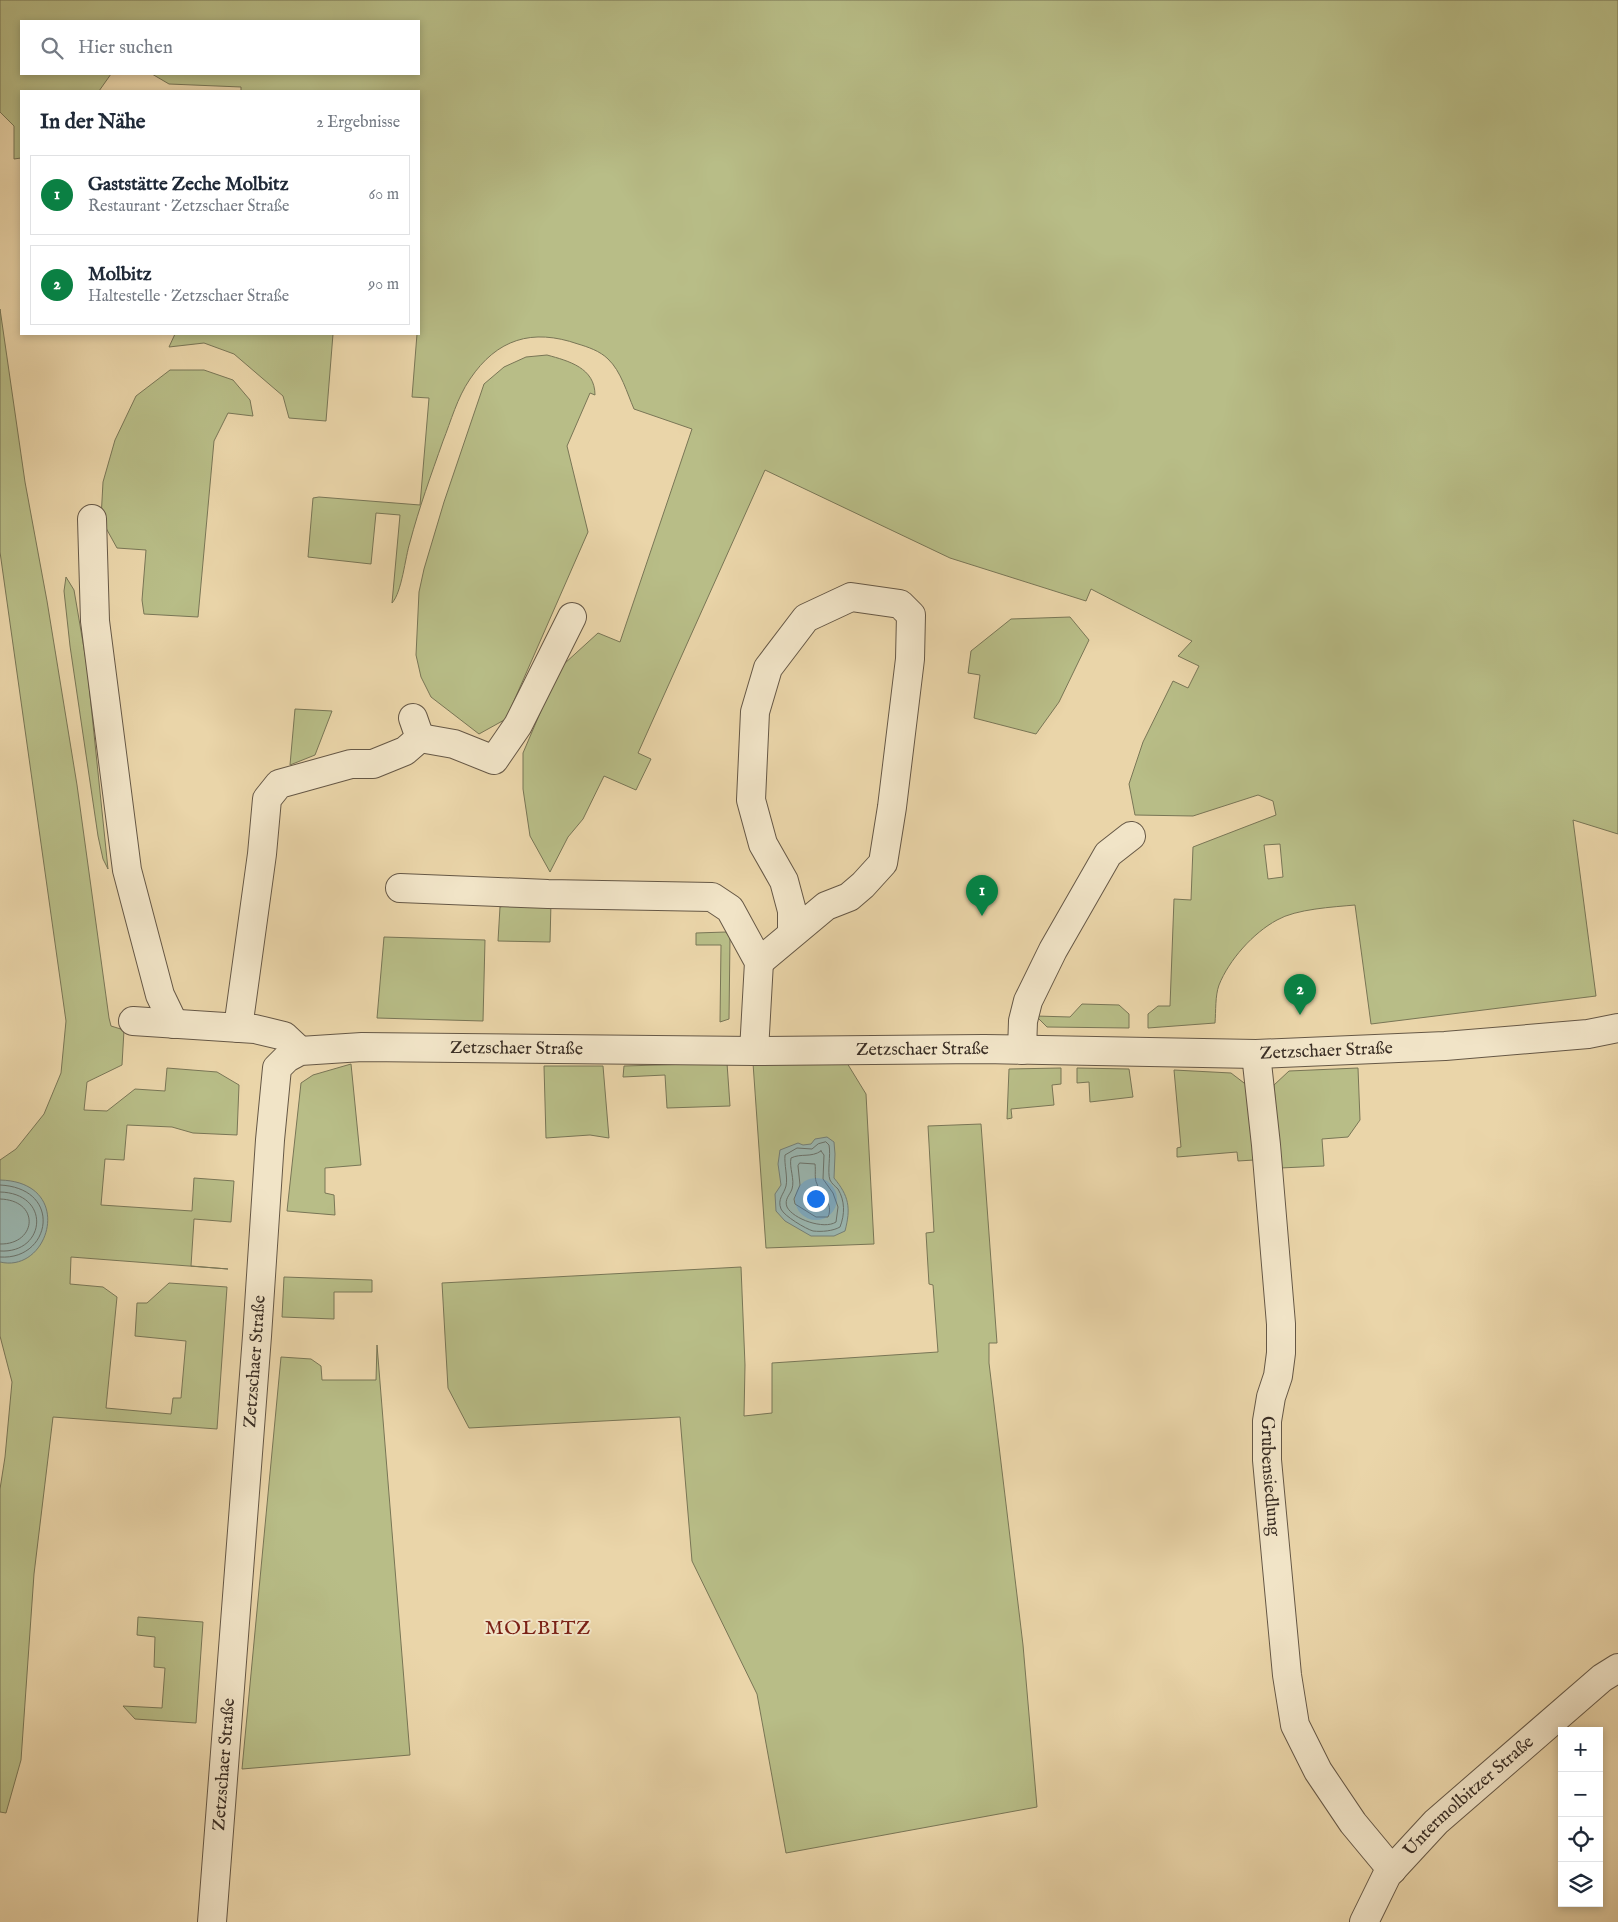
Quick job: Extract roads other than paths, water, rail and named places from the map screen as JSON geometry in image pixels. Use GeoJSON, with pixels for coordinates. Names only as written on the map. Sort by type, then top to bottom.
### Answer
{"type":"FeatureCollection","features":[{"type":"Feature","properties":{"kind":"street"},"geometry":{"type":"LineString","coordinates":[[92,519],[95,621],[127,870],[160,995],[174,1024]]}},
{"type":"Feature","properties":{"kind":"street"},"geometry":{"type":"LineString","coordinates":[[759,962],[826,906],[848,897],[863,885],[883,863],[910,660],[911,615],[900,604],[851,597],[806,618],[768,668],[755,712],[751,800],[763,844],[784,881],[792,911],[792,934]]}},
{"type":"Feature","properties":{"kind":"street"},"geometry":{"type":"LineString","coordinates":[[238,1028],[262,854],[267,799],[279,784],[351,764],[373,764],[405,751],[417,728],[494,760],[518,725],[572,617]]}},
{"type":"Feature","properties":{"kind":"street"},"geometry":{"type":"LineString","coordinates":[[1022,1050],[1023,1021],[1028,1001],[1053,950],[1108,854],[1131,836]]}},
{"type":"Feature","properties":{"kind":"street"},"geometry":{"type":"LineString","coordinates":[[400,888],[548,894],[712,897],[730,909],[759,962],[754,1051]]}},
{"type":"Feature","properties":{"kind":"street"},"geometry":{"type":"LineString","coordinates":[[133,1021],[255,1029],[284,1036],[300,1051]]}},
{"type":"Feature","properties":{"kind":"street","name":"Zetzschaer Straße"},"geometry":{"type":"LineString","coordinates":[[212,1922],[257,1336],[270,1140],[277,1068],[286,1058],[300,1051],[362,1047],[754,1051],[1022,1050],[1256,1054],[1445,1046],[1588,1034],[1618,1028]]}},
{"type":"Feature","properties":{"kind":"street","name":"Grubensiedlung"},"geometry":{"type":"LineString","coordinates":[[1256,1054],[1266,1145],[1281,1324],[1281,1353],[1278,1376],[1271,1397],[1267,1421],[1267,1460],[1287,1675],[1295,1725],[1323,1778],[1353,1823],[1392,1870]]}},
{"type":"Feature","properties":{"kind":"street","name":"Untermolbitzer Straße"},"geometry":{"type":"LineString","coordinates":[[1364,1922],[1387,1875],[1436,1822],[1602,1678],[1618,1668]]}},
{"type":"Feature","properties":{"kind":"water"},"geometry":{"type":"Polygon","coordinates":[[[827,1137],[834,1142],[834,1178],[846,1197],[848,1209],[847,1223],[845,1231],[834,1236],[811,1236],[785,1221],[776,1211],[775,1194],[781,1185],[778,1164],[780,1150],[798,1143],[803,1145],[811,1144],[815,1139],[827,1137]]]}},
{"type":"Feature","properties":{"kind":"water"},"geometry":{"type":"Polygon","coordinates":[[[0,1180],[24,1185],[39,1195],[47,1210],[47,1226],[42,1242],[32,1255],[17,1262],[0,1262],[0,1180]]]}},
{"type":"Feature","properties":{"kind":"place","name":"Gaststätte Zeche Molbitz"},"geometry":{"type":"Point","coordinates":[982,916]}},
{"type":"Feature","properties":{"kind":"place","name":"Molbitz"},"geometry":{"type":"Point","coordinates":[1300,1015]}},
{"type":"Feature","properties":{"kind":"district","name":"MOLBITZ"},"geometry":{"type":"Point","coordinates":[538,1628]}}]}
